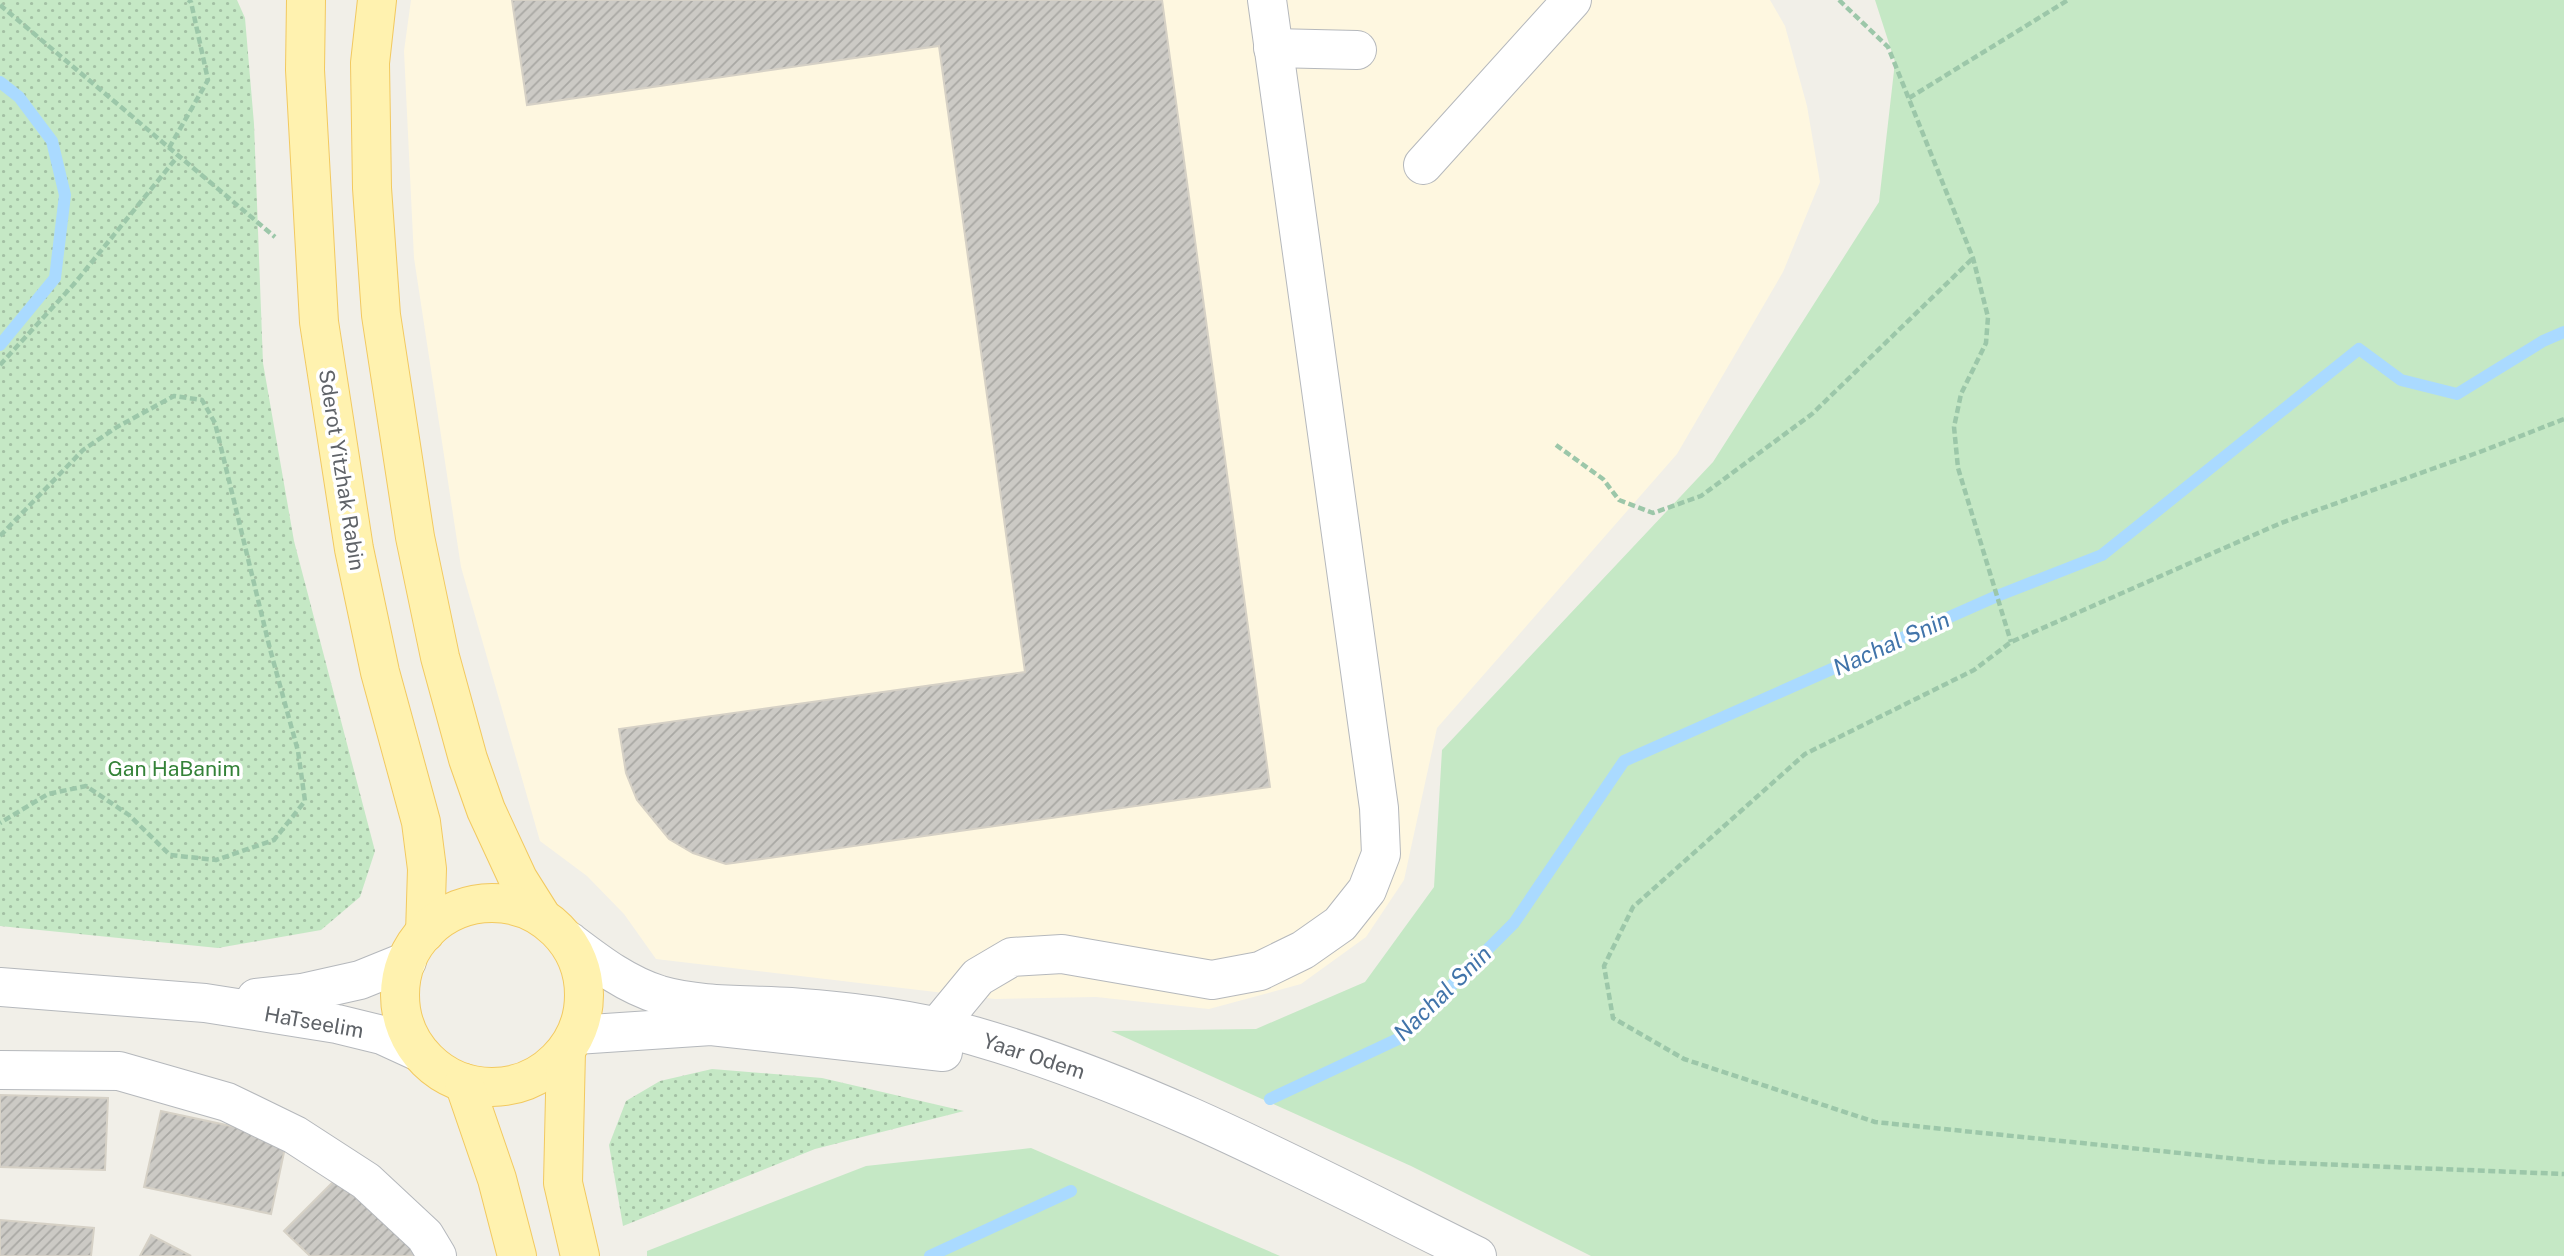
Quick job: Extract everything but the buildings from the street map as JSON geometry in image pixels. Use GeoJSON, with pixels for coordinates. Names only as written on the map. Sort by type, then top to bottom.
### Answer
{"type":"FeatureCollection","features":[{"type":"Feature","properties":{"kind":"main road"},"geometry":{"type":"LineString","coordinates":[[288,0],[305,70]]}},
{"type":"Feature","properties":{"kind":"main road","name":"Sderot Yitzhak Rabin"},"geometry":{"type":"LineString","coordinates":[[306,0],[305,70],[319,322],[354,549],[380,672],[421,822],[426,869],[416,947]]}},
{"type":"Feature","properties":{"kind":"main road"},"geometry":{"type":"LineString","coordinates":[[377,0],[370,63],[369,129],[376,251],[381,315],[415,537],[440,657],[468,759],[486,810],[518,879],[540,914]]}},
{"type":"Feature","properties":{"kind":"main road"},"geometry":{"type":"LineString","coordinates":[[571,1043],[547,1070],[517,1084],[495,1087],[464,1083],[435,1068],[419,1052],[403,1023],[400,1005],[402,973],[416,947],[436,921],[477,902],[510,903],[540,914],[556,926],[569,942],[583,972],[585,1004],[571,1043],[563,1183],[580,1256]]}},
{"type":"Feature","properties":{"kind":"main road"},"geometry":{"type":"LineString","coordinates":[[464,1083],[497,1179],[517,1256]]}},
{"type":"Feature","properties":{"kind":"street"},"geometry":{"type":"LineString","coordinates":[[936,1028],[978,977],[1012,957],[1062,954],[1212,980],[1259,971],[1303,950],[1340,925],[1367,890],[1381,854],[1377,795],[1266,0]]}},
{"type":"Feature","properties":{"kind":"street"},"geometry":{"type":"LineString","coordinates":[[1423,165],[1572,0]]}},
{"type":"Feature","properties":{"kind":"street"},"geometry":{"type":"LineString","coordinates":[[1273,48],[1357,50]]}},
{"type":"Feature","properties":{"kind":"street","name":"Yaar Odem"},"geometry":{"type":"LineString","coordinates":[[569,942],[622,980],[661,995],[704,1002],[794,1007],[885,1017],[970,1035],[1040,1055],[1132,1090],[1207,1123],[1478,1256]]}},
{"type":"Feature","properties":{"kind":"street","name":"HaTseelim"},"geometry":{"type":"LineString","coordinates":[[205,1003],[302,993],[360,980],[416,947]]}},
{"type":"Feature","properties":{"kind":"street","name":"HaTseelim"},"geometry":{"type":"LineString","coordinates":[[0,987],[205,1003],[337,1024],[382,1035],[419,1052]]}},
{"type":"Feature","properties":{"kind":"street","name":"Yaar Odem"},"geometry":{"type":"LineString","coordinates":[[571,1043],[711,1026],[968,1055],[1211,1147],[1427,1256]]}},
{"type":"Feature","properties":{"kind":"street"},"geometry":{"type":"LineString","coordinates":[[0,1070],[119,1071],[227,1102],[295,1135],[366,1181],[425,1237],[437,1256]]}},
{"type":"Feature","properties":{"kind":"path"},"geometry":{"type":"LineString","coordinates":[[169,148],[208,80],[191,2],[188,0]]}},
{"type":"Feature","properties":{"kind":"path"},"geometry":{"type":"LineString","coordinates":[[1839,0],[1888,47],[1973,258],[1988,317],[1986,343],[1961,394],[1954,426],[1958,468],[2011,642]]}},
{"type":"Feature","properties":{"kind":"path"},"geometry":{"type":"LineString","coordinates":[[1909,98],[2068,0]]}},
{"type":"Feature","properties":{"kind":"path"},"geometry":{"type":"LineString","coordinates":[[0,5],[316,272]]}},
{"type":"Feature","properties":{"kind":"path"},"geometry":{"type":"LineString","coordinates":[[0,365],[74,284],[178,156]]}},
{"type":"Feature","properties":{"kind":"path"},"geometry":{"type":"LineString","coordinates":[[1556,445],[1603,480],[1619,500],[1653,513],[1701,496],[1812,414],[1973,258]]}},
{"type":"Feature","properties":{"kind":"path"},"geometry":{"type":"LineString","coordinates":[[0,536],[83,450],[117,427],[174,396],[202,400],[215,423],[270,649],[298,751],[305,802],[274,840],[216,860],[170,855],[129,815],[86,786],[48,794],[0,822]]}},
{"type":"Feature","properties":{"kind":"path"},"geometry":{"type":"LineString","coordinates":[[2564,419],[2281,523],[2011,642],[1974,670],[1805,754],[1633,907],[1604,966],[1613,1018],[1684,1059],[1875,1122],[2268,1162],[2564,1174]]}},
{"type":"Feature","properties":{"kind":"shaded area"},"geometry":{"type":"Polygon","coordinates":[[[411,0],[1770,0],[1785,26],[1807,106],[1820,182],[1783,272],[1677,454],[1437,728],[1404,880],[1366,937],[1301,984],[1209,1009],[1096,997],[995,999],[656,959],[624,914],[587,876],[540,841],[461,567],[414,258],[404,51],[411,0]]]}},
{"type":"Feature","properties":{"kind":"green space","name":"Gan HaBanim"},"geometry":{"type":"Polygon","coordinates":[[[0,0],[237,0],[245,18],[254,124],[263,363],[294,541],[375,851],[360,897],[321,930],[218,948],[0,926],[0,0]]]}},
{"type":"Feature","properties":{"kind":"green space"},"geometry":{"type":"Polygon","coordinates":[[[1875,0],[2564,0],[2564,1256],[1591,1256],[1411,1166],[1111,1031],[1256,1029],[1365,982],[1434,887],[1442,750],[1713,462],[1879,202],[1895,62],[1875,0]]]}},
{"type":"Feature","properties":{"kind":"green space"},"geometry":{"type":"Polygon","coordinates":[[[712,1069],[822,1078],[964,1111],[815,1149],[623,1226],[609,1145],[626,1101],[660,1081],[712,1069]]]}},
{"type":"Feature","properties":{"kind":"green space"},"geometry":{"type":"Polygon","coordinates":[[[1031,1148],[1280,1256],[647,1256],[647,1251],[866,1166],[1031,1148]]]}},
{"type":"Feature","properties":{"kind":"waterway"},"geometry":{"type":"LineString","coordinates":[[0,82],[19,97],[52,141],[65,195],[55,278],[0,345]]}},
{"type":"Feature","properties":{"kind":"waterway","name":"Nachal Snin"},"geometry":{"type":"LineString","coordinates":[[1270,1099],[1398,1039],[1514,923],[1624,761],[1997,596],[2102,555],[2359,349],[2401,380],[2457,394],[2543,341],[2564,332]]}},
{"type":"Feature","properties":{"kind":"waterway","name":"Nachal Snin"},"geometry":{"type":"LineString","coordinates":[[930,1256],[1071,1191]]}}]}
